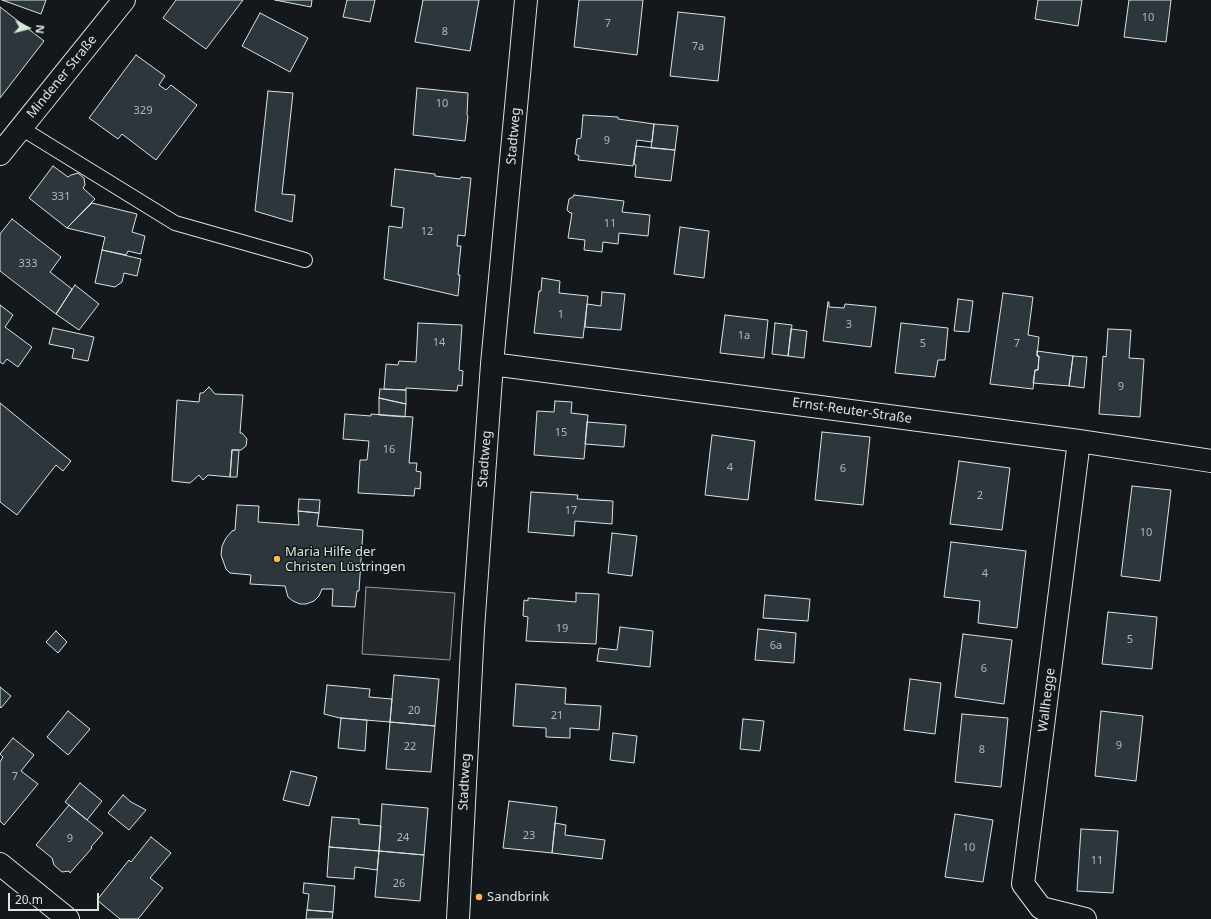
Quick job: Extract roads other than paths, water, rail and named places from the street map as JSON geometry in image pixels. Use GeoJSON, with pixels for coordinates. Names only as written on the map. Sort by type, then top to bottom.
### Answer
{"type":"FeatureCollection","features":[{"type":"Feature","properties":{"kind":"street","name":"Mindener Straße"},"geometry":{"type":"LineString","coordinates":[[0,154],[124,0]]}},
{"type":"Feature","properties":{"kind":"street","name":"Stadtweg"},"geometry":{"type":"LineString","coordinates":[[458,919],[473,629],[492,364],[526,0]]}},
{"type":"Feature","properties":{"kind":"street","name":"Ernst-Reuter-Straße"},"geometry":{"type":"LineString","coordinates":[[492,364],[1079,441],[1211,461]]}},
{"type":"Feature","properties":{"kind":"street","name":"Wallhegge"},"geometry":{"type":"LineString","coordinates":[[1079,441],[1023,884],[1041,908],[1085,919]]}},
{"type":"Feature","properties":{"kind":"street"},"geometry":{"type":"LineString","coordinates":[[0,864],[68,919]]}},
{"type":"Feature","properties":{"kind":"lane"},"geometry":{"type":"LineString","coordinates":[[21,128],[175,223],[304,260]]}},
{"type":"Feature","properties":{"kind":"place","name":"Maria Hilfe der Christen Lüstringen"},"geometry":{"type":"Point","coordinates":[277,559]}},
{"type":"Feature","properties":{"kind":"place","name":"Sandbrink"},"geometry":{"type":"Point","coordinates":[479,897]}}]}
